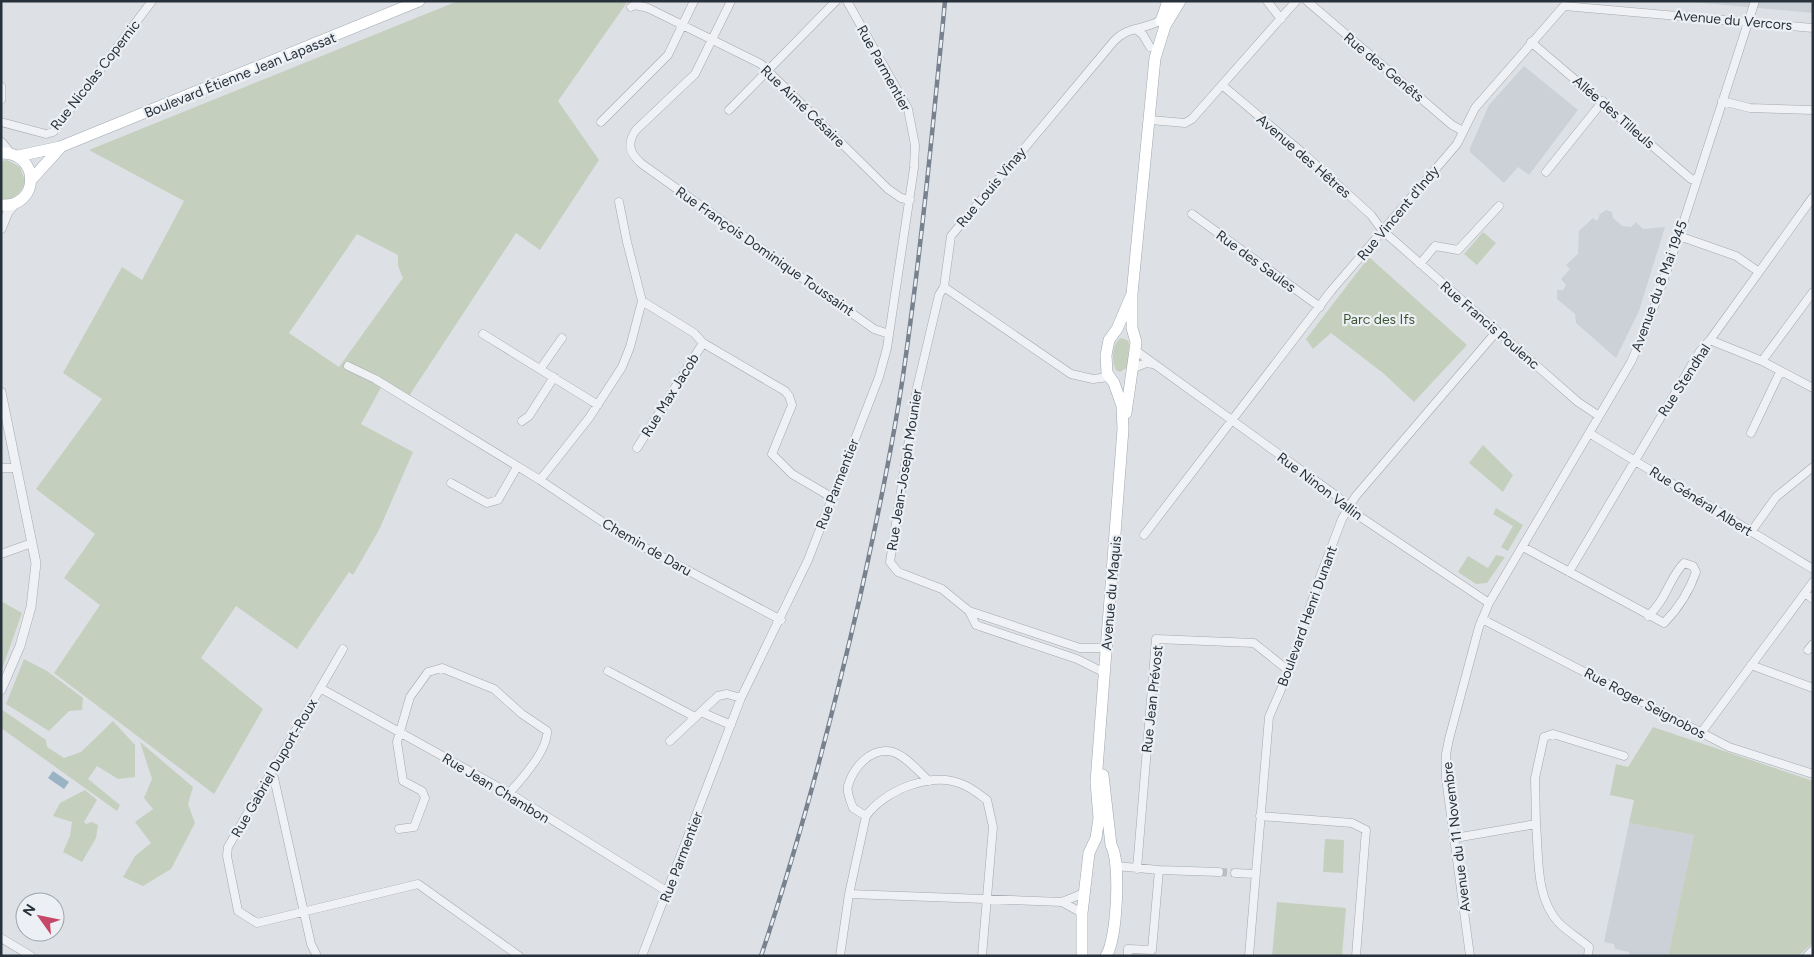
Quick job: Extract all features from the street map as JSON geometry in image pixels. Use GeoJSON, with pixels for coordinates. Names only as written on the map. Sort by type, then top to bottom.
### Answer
{"type":"FeatureCollection","features":[{"type":"Feature","properties":{"kind":"main road","name":"Boulevard Étienne Jean Lapassat"},"geometry":{"type":"LineString","coordinates":[[10,154],[60,148],[419,1]]}},
{"type":"Feature","properties":{"kind":"main road","name":"Avenue du Maquis"},"geometry":{"type":"LineString","coordinates":[[1145,139],[1142,129],[1150,47],[1168,1]]}},
{"type":"Feature","properties":{"kind":"main road","name":"Avenue du Maquis"},"geometry":{"type":"LineString","coordinates":[[1082,956],[1084,893],[1089,853],[1094,846],[1099,818],[1096,782],[1124,429],[1136,350],[1136,342],[1132,332],[1132,294],[1145,139],[1150,120],[1152,82],[1157,48],[1165,26],[1180,1]]}},
{"type":"Feature","properties":{"kind":"main road","name":"Boulevard Étienne Jean Lapassat"},"geometry":{"type":"LineString","coordinates":[[15,204],[26,194],[31,180],[60,148]]}},
{"type":"Feature","properties":{"kind":"main road"},"geometry":{"type":"LineString","coordinates":[[10,154],[25,162],[31,180]]}},
{"type":"Feature","properties":{"kind":"main road"},"geometry":{"type":"LineString","coordinates":[[1,205],[15,204]]}},
{"type":"Feature","properties":{"kind":"main road","name":"Avenue du Maquis"},"geometry":{"type":"LineString","coordinates":[[1124,429],[1122,406],[1106,368],[1108,340],[1117,329],[1132,294]]}},
{"type":"Feature","properties":{"kind":"main road"},"geometry":{"type":"LineString","coordinates":[[1117,329],[1122,328],[1132,332]]}},
{"type":"Feature","properties":{"kind":"main road"},"geometry":{"type":"LineString","coordinates":[[1111,380],[1121,384],[1132,373]]}},
{"type":"Feature","properties":{"kind":"main road","name":"Avenue du Maquis"},"geometry":{"type":"LineString","coordinates":[[1098,756],[1103,776],[1110,845],[1115,854],[1116,866],[1112,938],[1106,956]]}},
{"type":"Feature","properties":{"kind":"main road"},"geometry":{"type":"LineString","coordinates":[[1094,846],[1110,845]]}},
{"type":"Feature","properties":{"kind":"street","name":"Rue Nicolas Copernic"},"geometry":{"type":"LineString","coordinates":[[1,122],[46,134],[53,132],[152,1]]}},
{"type":"Feature","properties":{"kind":"street"},"geometry":{"type":"LineString","coordinates":[[601,122],[668,55],[694,1]]}},
{"type":"Feature","properties":{"kind":"street"},"geometry":{"type":"LineString","coordinates":[[712,40],[731,1]]}},
{"type":"Feature","properties":{"kind":"street"},"geometry":{"type":"LineString","coordinates":[[730,110],[836,1]]}},
{"type":"Feature","properties":{"kind":"street","name":"Rue Parmentier"},"geometry":{"type":"LineString","coordinates":[[642,956],[741,698],[780,620],[833,498],[882,369],[910,200],[915,145],[908,109],[847,1]]}},
{"type":"Feature","properties":{"kind":"street"},"geometry":{"type":"LineString","coordinates":[[1267,1],[1281,18]]}},
{"type":"Feature","properties":{"kind":"street"},"geometry":{"type":"LineString","coordinates":[[1150,120],[1185,123],[1192,119],[1296,1]]}},
{"type":"Feature","properties":{"kind":"street","name":"Rue des Genêts"},"geometry":{"type":"LineString","coordinates":[[1307,1],[1452,126],[1463,131]]}},
{"type":"Feature","properties":{"kind":"street","name":"Avenue du 8 Mai 1945"},"geometry":{"type":"LineString","coordinates":[[1489,603],[1631,362],[1646,329],[1679,236],[1755,1]]}},
{"type":"Feature","properties":{"kind":"street","name":"Avenue du Vercors"},"geometry":{"type":"LineString","coordinates":[[1564,6],[1577,4],[1813,28]]}},
{"type":"Feature","properties":{"kind":"street","name":"Rue Aimé Césaire"},"geometry":{"type":"LineString","coordinates":[[631,6],[648,8],[761,64],[888,189],[901,198],[910,200]]}},
{"type":"Feature","properties":{"kind":"street","name":"Rue Vincent d'Indy"},"geometry":{"type":"LineString","coordinates":[[1144,535],[1320,307],[1382,230],[1456,144],[1475,108],[1564,6]]}},
{"type":"Feature","properties":{"kind":"street","name":"Rue Louis Vinay"},"geometry":{"type":"LineString","coordinates":[[944,287],[951,236],[1114,41],[1124,31],[1153,25],[1161,20]]}},
{"type":"Feature","properties":{"kind":"street"},"geometry":{"type":"LineString","coordinates":[[1136,29],[1149,42],[1150,47]]}},
{"type":"Feature","properties":{"kind":"street","name":"Rue François Dominique Toussaint"},"geometry":{"type":"LineString","coordinates":[[712,40],[695,74],[632,136],[630,142],[631,153],[642,164],[874,329],[889,334]]}},
{"type":"Feature","properties":{"kind":"street","name":"Allée des Tilleuls"},"geometry":{"type":"LineString","coordinates":[[1531,42],[1603,101],[1691,179],[1697,180]]}},
{"type":"Feature","properties":{"kind":"street","name":"Avenue des Hêtres"},"geometry":{"type":"LineString","coordinates":[[1222,85],[1351,196],[1371,215],[1382,230]]}},
{"type":"Feature","properties":{"kind":"street"},"geometry":{"type":"LineString","coordinates":[[1,87],[1,99]]}},
{"type":"Feature","properties":{"kind":"street"},"geometry":{"type":"LineString","coordinates":[[1546,172],[1603,101]]}},
{"type":"Feature","properties":{"kind":"street"},"geometry":{"type":"LineString","coordinates":[[1722,101],[1750,108],[1813,110]]}},
{"type":"Feature","properties":{"kind":"street"},"geometry":{"type":"LineString","coordinates":[[1,142],[10,154]]}},
{"type":"Feature","properties":{"kind":"street","name":"Rue Stendhal"},"geometry":{"type":"LineString","coordinates":[[1569,572],[1700,351],[1710,340],[1813,197]]}},
{"type":"Feature","properties":{"kind":"street"},"geometry":{"type":"LineString","coordinates":[[540,480],[598,405],[622,367],[630,348],[642,301],[619,202]]}},
{"type":"Feature","properties":{"kind":"street"},"geometry":{"type":"LineString","coordinates":[[1,229],[8,212],[15,204]]}},
{"type":"Feature","properties":{"kind":"street"},"geometry":{"type":"LineString","coordinates":[[1420,264],[1435,246],[1458,250],[1499,206]]}},
{"type":"Feature","properties":{"kind":"street","name":"Rue des Saules"},"geometry":{"type":"LineString","coordinates":[[1192,214],[1320,307]]}},
{"type":"Feature","properties":{"kind":"street","name":"Rue Francis Poulenc"},"geometry":{"type":"LineString","coordinates":[[1382,230],[1578,402],[1599,416]]}},
{"type":"Feature","properties":{"kind":"street"},"geometry":{"type":"LineString","coordinates":[[1679,236],[1736,256],[1759,272]]}},
{"type":"Feature","properties":{"kind":"street"},"geometry":{"type":"LineString","coordinates":[[944,287],[1071,374],[1093,379],[1111,380]]}},
{"type":"Feature","properties":{"kind":"street","name":"Rue Jean-Joseph Mounier"},"geometry":{"type":"LineString","coordinates":[[944,287],[939,295],[917,388],[890,562],[898,572],[942,589],[969,611],[1080,648],[1107,648]]}},
{"type":"Feature","properties":{"kind":"street"},"geometry":{"type":"LineString","coordinates":[[1762,361],[1813,292]]}},
{"type":"Feature","properties":{"kind":"street"},"geometry":{"type":"LineString","coordinates":[[642,301],[694,333],[703,342]]}},
{"type":"Feature","properties":{"kind":"street","name":"Boulevard Henri Dunant"},"geometry":{"type":"LineString","coordinates":[[1249,956],[1269,717],[1289,671],[1320,578],[1348,507],[1497,330]]}},
{"type":"Feature","properties":{"kind":"street"},"geometry":{"type":"LineString","coordinates":[[482,334],[527,362],[541,368],[598,405]]}},
{"type":"Feature","properties":{"kind":"street"},"geometry":{"type":"LineString","coordinates":[[541,368],[562,338]]}},
{"type":"Feature","properties":{"kind":"street"},"geometry":{"type":"LineString","coordinates":[[1710,340],[1762,361],[1813,388]]}},
{"type":"Feature","properties":{"kind":"street","name":"Rue Max Jacob"},"geometry":{"type":"LineString","coordinates":[[637,448],[703,342],[789,396],[792,405],[772,454],[792,474],[833,498]]}},
{"type":"Feature","properties":{"kind":"street","name":"Rue Ninon Vallin"},"geometry":{"type":"LineString","coordinates":[[1136,350],[1361,518],[1489,603]]}},
{"type":"Feature","properties":{"kind":"street"},"geometry":{"type":"LineString","coordinates":[[1132,373],[1146,363],[1153,364]]}},
{"type":"Feature","properties":{"kind":"street","name":"Chemin de Daru"},"geometry":{"type":"LineString","coordinates":[[348,366],[375,379],[540,480],[625,537],[780,620]]}},
{"type":"Feature","properties":{"kind":"street"},"geometry":{"type":"LineString","coordinates":[[1751,433],[1780,372]]}},
{"type":"Feature","properties":{"kind":"street"},"geometry":{"type":"LineString","coordinates":[[522,421],[529,416],[554,377]]}},
{"type":"Feature","properties":{"kind":"street"},"geometry":{"type":"LineString","coordinates":[[1,392],[15,468],[32,543],[36,576],[31,608],[20,646],[1,690]]}},
{"type":"Feature","properties":{"kind":"street","name":"Rue Général Albert"},"geometry":{"type":"LineString","coordinates":[[1590,433],[1813,569]]}},
{"type":"Feature","properties":{"kind":"street"},"geometry":{"type":"LineString","coordinates":[[451,483],[487,503],[498,500],[517,467]]}},
{"type":"Feature","properties":{"kind":"street"},"geometry":{"type":"LineString","coordinates":[[1751,532],[1776,497],[1813,467]]}},
{"type":"Feature","properties":{"kind":"street"},"geometry":{"type":"LineString","coordinates":[[1,468],[15,468]]}},
{"type":"Feature","properties":{"kind":"street"},"geometry":{"type":"LineString","coordinates":[[1,554],[32,543]]}},
{"type":"Feature","properties":{"kind":"street"},"geometry":{"type":"LineString","coordinates":[[1523,547],[1648,616],[1664,623],[1677,610],[1694,577],[1696,572],[1693,566],[1684,563],[1679,568],[1665,596],[1648,616]]}},
{"type":"Feature","properties":{"kind":"street"},"geometry":{"type":"LineString","coordinates":[[1702,733],[1813,582]]}},
{"type":"Feature","properties":{"kind":"street"},"geometry":{"type":"LineString","coordinates":[[1805,592],[1813,599]]}},
{"type":"Feature","properties":{"kind":"street","name":"Avenue du 11 Novembre"},"geometry":{"type":"LineString","coordinates":[[1470,956],[1446,778],[1446,754],[1482,619],[1489,603]]}},
{"type":"Feature","properties":{"kind":"street","name":"Rue Jean-Joseph Mounier"},"geometry":{"type":"LineString","coordinates":[[969,611],[976,625],[1077,659],[1105,673]]}},
{"type":"Feature","properties":{"kind":"street","name":"Rue Roger Seignobos"},"geometry":{"type":"LineString","coordinates":[[1482,619],[1729,747],[1813,774]]}},
{"type":"Feature","properties":{"kind":"street","name":"Rue Jean Prévost"},"geometry":{"type":"LineString","coordinates":[[1137,869],[1156,639],[1254,643],[1289,671]]}},
{"type":"Feature","properties":{"kind":"street"},"geometry":{"type":"LineString","coordinates":[[1077,659],[1080,648]]}},
{"type":"Feature","properties":{"kind":"street","name":"Rue Gabriel Duport-Roux"},"geometry":{"type":"LineString","coordinates":[[304,912],[258,923],[238,911],[227,856],[228,847],[343,649]]}},
{"type":"Feature","properties":{"kind":"street"},"geometry":{"type":"LineString","coordinates":[[1752,665],[1813,688]]}},
{"type":"Feature","properties":{"kind":"street"},"geometry":{"type":"LineString","coordinates":[[398,829],[414,827],[426,798],[422,790],[404,781],[396,742],[410,696],[428,672],[442,668],[494,689],[522,714],[547,731],[548,741],[522,779],[509,793]]}},
{"type":"Feature","properties":{"kind":"street"},"geometry":{"type":"LineString","coordinates":[[608,671],[698,714],[731,725]]}},
{"type":"Feature","properties":{"kind":"street","name":"Rue Jean Chambon"},"geometry":{"type":"LineString","coordinates":[[320,688],[509,793],[562,828],[668,892]]}},
{"type":"Feature","properties":{"kind":"street"},"geometry":{"type":"LineString","coordinates":[[670,741],[718,696],[727,694],[741,698]]}},
{"type":"Feature","properties":{"kind":"street"},"geometry":{"type":"LineString","coordinates":[[1588,956],[1589,947],[1559,923],[1549,910],[1542,893],[1536,824],[1535,778],[1544,737],[1553,734],[1624,756]]}},
{"type":"Feature","properties":{"kind":"street"},"geometry":{"type":"LineString","coordinates":[[866,816],[853,808],[847,788],[857,766],[872,754],[892,752],[913,765],[929,781]]}},
{"type":"Feature","properties":{"kind":"street"},"geometry":{"type":"LineString","coordinates":[[270,775],[274,778],[311,944],[317,956]]}},
{"type":"Feature","properties":{"kind":"street"},"geometry":{"type":"LineString","coordinates":[[840,956],[849,894],[866,816],[874,806],[898,790],[940,779],[964,784],[987,800],[993,827],[982,956]]}},
{"type":"Feature","properties":{"kind":"street"},"geometry":{"type":"LineString","coordinates":[[1260,816],[1352,822],[1366,830],[1356,956]]}},
{"type":"Feature","properties":{"kind":"street"},"geometry":{"type":"LineString","coordinates":[[1455,838],[1536,824]]}},
{"type":"Feature","properties":{"kind":"street"},"geometry":{"type":"LineString","coordinates":[[1116,866],[1137,869],[1219,872]]}},
{"type":"Feature","properties":{"kind":"street"},"geometry":{"type":"LineString","coordinates":[[1128,956],[1128,949],[1152,950],[1159,870]]}},
{"type":"Feature","properties":{"kind":"street"},"geometry":{"type":"LineString","coordinates":[[1235,873],[1255,874]]}},
{"type":"Feature","properties":{"kind":"street"},"geometry":{"type":"LineString","coordinates":[[304,912],[418,884],[519,956]]}},
{"type":"Feature","properties":{"kind":"street"},"geometry":{"type":"LineString","coordinates":[[849,894],[1062,902],[1084,893]]}},
{"type":"Feature","properties":{"kind":"street"},"geometry":{"type":"LineString","coordinates":[[1062,902],[1082,913]]}},
{"type":"Feature","properties":{"kind":"street"},"geometry":{"type":"LineString","coordinates":[[1,938],[31,956]]}},
{"type":"Feature","properties":{"kind":"street"},"geometry":{"type":"LineString","coordinates":[[1807,956],[1813,950]]}},
{"type":"Feature","properties":{"kind":"shaded area"},"geometry":{"type":"Polygon","coordinates":[[[1682,1],[1813,1],[1813,13],[1682,1]]]}},
{"type":"Feature","properties":{"kind":"shaded area"},"geometry":{"type":"Polygon","coordinates":[[[1524,66],[1578,110],[1529,175],[1518,167],[1504,183],[1470,152],[1470,148],[1489,105],[1524,66]]]}},
{"type":"Feature","properties":{"kind":"shaded area"},"geometry":{"type":"Polygon","coordinates":[[[1606,210],[1612,212],[1613,218],[1622,226],[1631,227],[1636,222],[1643,229],[1665,227],[1639,311],[1616,358],[1576,323],[1575,314],[1557,299],[1557,290],[1563,290],[1566,285],[1561,279],[1570,269],[1566,265],[1578,254],[1579,231],[1593,218],[1597,221],[1600,214],[1606,210]]]}},
{"type":"Feature","properties":{"kind":"shaded area"},"geometry":{"type":"Polygon","coordinates":[[[1629,823],[1694,835],[1668,956],[1629,956],[1629,952],[1615,949],[1614,944],[1604,942],[1629,823]]]}},
{"type":"Feature","properties":{"kind":"green space"},"geometry":{"type":"Polygon","coordinates":[[[458,1],[628,1],[558,101],[599,160],[540,250],[516,233],[409,396],[384,382],[361,424],[413,452],[379,530],[353,575],[349,572],[297,649],[236,606],[201,658],[263,709],[214,794],[54,673],[100,605],[64,578],[95,534],[36,489],[102,399],[63,373],[122,267],[142,280],[184,201],[89,150],[458,1]],[[357,234],[289,333],[339,367],[403,278],[398,266],[398,255],[357,234]]]}},
{"type":"Feature","properties":{"kind":"green space"},"geometry":{"type":"Polygon","coordinates":[[[7,160],[20,167],[25,181],[17,195],[1,200],[1,161],[7,160]]]}},
{"type":"Feature","properties":{"kind":"green space"},"geometry":{"type":"Polygon","coordinates":[[[1483,232],[1496,243],[1477,265],[1464,254],[1483,232]]]}},
{"type":"Feature","properties":{"kind":"green space","name":"Parc des Ifs"},"geometry":{"type":"Polygon","coordinates":[[[1369,257],[1467,345],[1414,402],[1383,373],[1331,333],[1313,349],[1306,339],[1369,257]]]}},
{"type":"Feature","properties":{"kind":"green space"},"geometry":{"type":"Polygon","coordinates":[[[1121,338],[1129,343],[1128,367],[1120,372],[1114,367],[1113,358],[1114,348],[1121,338]]]}},
{"type":"Feature","properties":{"kind":"green space"},"geometry":{"type":"Polygon","coordinates":[[[1483,445],[1513,475],[1503,492],[1469,463],[1483,445]]]}},
{"type":"Feature","properties":{"kind":"green space"},"geometry":{"type":"Polygon","coordinates":[[[1496,508],[1523,525],[1508,551],[1501,547],[1513,526],[1493,514],[1496,508]]]}},
{"type":"Feature","properties":{"kind":"green space"},"geometry":{"type":"Polygon","coordinates":[[[1496,555],[1505,557],[1487,583],[1476,584],[1458,572],[1468,556],[1488,568],[1496,555]]]}},
{"type":"Feature","properties":{"kind":"green space"},"geometry":{"type":"Polygon","coordinates":[[[1,601],[22,613],[1,672],[1,601]]]}},
{"type":"Feature","properties":{"kind":"green space"},"geometry":{"type":"Polygon","coordinates":[[[24,659],[47,671],[83,698],[82,710],[69,711],[49,731],[6,704],[24,659]]]}},
{"type":"Feature","properties":{"kind":"green space"},"geometry":{"type":"Polygon","coordinates":[[[1,709],[46,740],[47,747],[64,758],[81,752],[113,721],[135,745],[135,777],[118,779],[97,766],[88,779],[120,805],[117,811],[1,728],[1,709]]]}},
{"type":"Feature","properties":{"kind":"green space"},"geometry":{"type":"Polygon","coordinates":[[[1653,727],[1813,781],[1813,943],[1798,956],[1668,956],[1694,835],[1629,823],[1634,800],[1610,795],[1616,764],[1628,767],[1653,727]]]}},
{"type":"Feature","properties":{"kind":"green space"},"geometry":{"type":"Polygon","coordinates":[[[140,742],[193,787],[188,804],[195,823],[171,869],[143,886],[123,877],[135,856],[151,843],[135,822],[153,809],[144,798],[152,779],[140,742]]]}},
{"type":"Feature","properties":{"kind":"green space"},"geometry":{"type":"Polygon","coordinates":[[[85,790],[97,800],[84,822],[86,824],[92,822],[98,825],[96,838],[82,862],[63,852],[70,836],[72,822],[53,816],[60,803],[85,790]]]}},
{"type":"Feature","properties":{"kind":"green space"},"geometry":{"type":"Polygon","coordinates":[[[1325,839],[1344,840],[1343,873],[1323,872],[1325,839]]]}},
{"type":"Feature","properties":{"kind":"green space"},"geometry":{"type":"Polygon","coordinates":[[[1277,902],[1346,908],[1342,956],[1272,956],[1277,902]]]}},
{"type":"Feature","properties":{"kind":"water"},"geometry":{"type":"Polygon","coordinates":[[[53,771],[69,782],[64,789],[48,778],[53,771]]]}},
{"type":"Feature","properties":{"kind":"tunnel"},"geometry":{"type":"LineString","coordinates":[[1219,872],[1235,873]]}},
{"type":"Feature","properties":{"kind":"railway"},"geometry":{"type":"LineString","coordinates":[[761,956],[803,822],[827,733],[860,597],[889,459],[899,404],[915,283],[945,1]]}}]}
